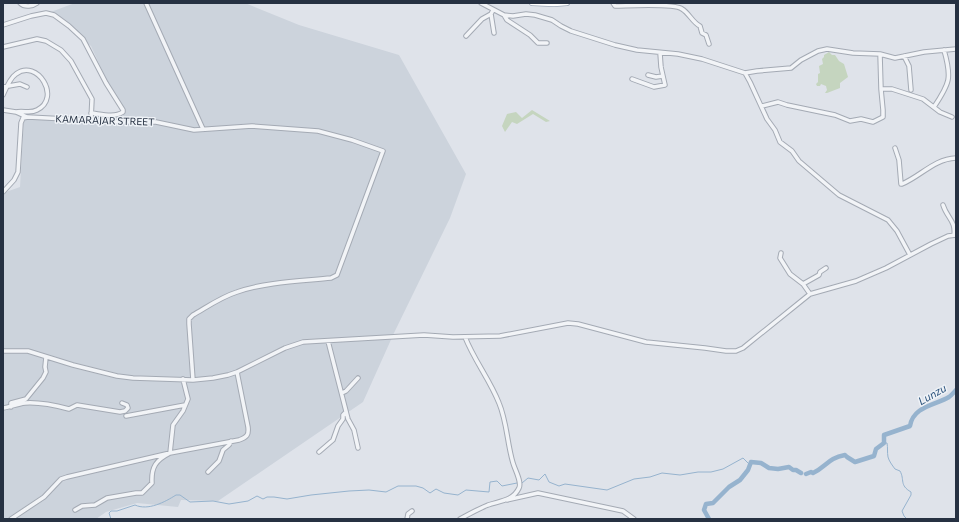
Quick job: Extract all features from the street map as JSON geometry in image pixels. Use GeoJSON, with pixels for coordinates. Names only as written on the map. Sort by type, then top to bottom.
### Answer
{"type":"FeatureCollection","features":[{"type":"Feature","properties":{"kind":"main road"},"geometry":{"type":"LineString","coordinates":[[532,3],[567,3]]}},
{"type":"Feature","properties":{"kind":"street"},"geometry":{"type":"LineString","coordinates":[[20,3],[25,6],[34,6],[37,3]]}},
{"type":"Feature","properties":{"kind":"street"},"geometry":{"type":"LineString","coordinates":[[146,3],[203,129]]}},
{"type":"Feature","properties":{"kind":"street"},"geometry":{"type":"LineString","coordinates":[[482,3],[504,16],[507,20],[530,35],[536,42],[540,44],[548,44]]}},
{"type":"Feature","properties":{"kind":"street"},"geometry":{"type":"LineString","coordinates":[[613,3],[614,6],[656,5],[681,8],[696,24],[700,26],[702,33],[706,35],[709,44]]}},
{"type":"Feature","properties":{"kind":"street"},"geometry":{"type":"LineString","coordinates":[[466,36],[493,10]]}},
{"type":"Feature","properties":{"kind":"street"},"geometry":{"type":"LineString","coordinates":[[3,25],[38,14],[47,13],[54,15],[80,36],[94,58],[108,88],[123,110],[118,115],[106,116],[91,113]]}},
{"type":"Feature","properties":{"kind":"street"},"geometry":{"type":"LineString","coordinates":[[490,14],[494,33]]}},
{"type":"Feature","properties":{"kind":"street"},"geometry":{"type":"LineString","coordinates":[[504,16],[526,14],[535,15],[552,20],[568,30],[615,45],[709,60],[745,73],[791,68],[802,60],[823,49],[880,54],[895,58],[956,49]]}},
{"type":"Feature","properties":{"kind":"street"},"geometry":{"type":"LineString","coordinates":[[3,47],[37,39],[46,41],[61,50],[71,61],[90,95],[92,103],[91,120]]}},
{"type":"Feature","properties":{"kind":"street"},"geometry":{"type":"LineString","coordinates":[[934,107],[946,89],[949,75],[944,50]]}},
{"type":"Feature","properties":{"kind":"street"},"geometry":{"type":"LineString","coordinates":[[632,79],[648,86],[658,88],[666,85],[661,67],[660,53]]}},
{"type":"Feature","properties":{"kind":"street"},"geometry":{"type":"LineString","coordinates":[[762,106],[780,102],[787,106],[840,116],[850,121],[861,119],[873,122],[883,117],[880,54]]}},
{"type":"Feature","properties":{"kind":"street"},"geometry":{"type":"LineString","coordinates":[[904,56],[909,65],[911,90]]}},
{"type":"Feature","properties":{"kind":"street"},"geometry":{"type":"LineString","coordinates":[[3,95],[5,87],[16,73],[23,71],[30,71],[40,76],[48,90],[47,99],[38,110],[30,112],[3,110]]}},
{"type":"Feature","properties":{"kind":"street"},"geometry":{"type":"LineString","coordinates":[[745,73],[780,142],[792,151],[802,164],[839,195],[888,220],[897,231],[910,255]]}},
{"type":"Feature","properties":{"kind":"street"},"geometry":{"type":"LineString","coordinates":[[648,75],[656,77],[663,76]]}},
{"type":"Feature","properties":{"kind":"street"},"geometry":{"type":"LineString","coordinates":[[5,87],[20,84],[27,87]]}},
{"type":"Feature","properties":{"kind":"street"},"geometry":{"type":"LineString","coordinates":[[881,89],[892,89],[923,99],[940,112],[952,117]]}},
{"type":"Feature","properties":{"kind":"street"},"geometry":{"type":"LineString","coordinates":[[3,192],[16,176],[20,126],[24,118],[27,117],[16,112]]}},
{"type":"Feature","properties":{"kind":"street","name":"KAMARAJAR STREET"},"geometry":{"type":"LineString","coordinates":[[27,117],[123,122],[156,122],[181,128],[203,129],[245,126],[318,131],[352,140],[383,151],[338,275],[331,278],[246,289],[227,296],[193,315],[189,319],[189,324],[193,380]]}},
{"type":"Feature","properties":{"kind":"street"},"geometry":{"type":"LineString","coordinates":[[896,148],[899,160],[901,184],[942,160],[956,158]]}},
{"type":"Feature","properties":{"kind":"street"},"geometry":{"type":"LineString","coordinates":[[3,351],[22,350],[104,374],[117,376],[193,380],[221,377],[237,372],[296,344],[328,340],[424,335],[465,337],[500,336],[568,323],[578,324],[646,342],[705,348],[726,352],[736,351],[743,348],[810,294],[856,282],[945,238],[955,235],[955,223],[946,214],[943,205]]}},
{"type":"Feature","properties":{"kind":"street"},"geometry":{"type":"LineString","coordinates":[[781,252],[780,258],[790,274],[803,284],[810,294]]}},
{"type":"Feature","properties":{"kind":"street"},"geometry":{"type":"LineString","coordinates":[[803,284],[819,275],[820,272],[826,268]]}},
{"type":"Feature","properties":{"kind":"street"},"geometry":{"type":"LineString","coordinates":[[465,337],[499,403],[513,463],[516,474],[520,480],[519,488],[507,500]]}},
{"type":"Feature","properties":{"kind":"street"},"geometry":{"type":"LineString","coordinates":[[328,340],[346,412],[356,435],[358,448]]}},
{"type":"Feature","properties":{"kind":"street"},"geometry":{"type":"LineString","coordinates":[[11,407],[11,403],[26,399],[43,378],[46,372],[46,357]]}},
{"type":"Feature","properties":{"kind":"street"},"geometry":{"type":"LineString","coordinates":[[11,519],[44,498],[64,478],[100,468],[244,438],[248,434],[248,427],[237,372]]}},
{"type":"Feature","properties":{"kind":"street"},"geometry":{"type":"LineString","coordinates":[[342,394],[358,378]]}},
{"type":"Feature","properties":{"kind":"street"},"geometry":{"type":"LineString","coordinates":[[170,453],[173,425],[188,399],[183,380]]}},
{"type":"Feature","properties":{"kind":"street"},"geometry":{"type":"LineString","coordinates":[[3,408],[24,403],[34,403],[48,404],[69,409],[74,406],[82,406],[120,412],[125,411],[128,408],[127,405],[122,403]]}},
{"type":"Feature","properties":{"kind":"street"},"geometry":{"type":"LineString","coordinates":[[126,416],[185,405]]}},
{"type":"Feature","properties":{"kind":"street"},"geometry":{"type":"LineString","coordinates":[[319,452],[333,440],[338,426],[343,419],[343,414],[346,412]]}},
{"type":"Feature","properties":{"kind":"street"},"geometry":{"type":"LineString","coordinates":[[208,472],[219,462],[223,450],[229,446],[231,441]]}},
{"type":"Feature","properties":{"kind":"street"},"geometry":{"type":"LineString","coordinates":[[75,510],[82,506],[95,504],[107,498],[142,493],[152,483],[152,472],[155,465],[164,456],[170,453]]}},
{"type":"Feature","properties":{"kind":"street"},"geometry":{"type":"LineString","coordinates":[[460,519],[488,505],[538,493],[623,511],[634,519]]}},
{"type":"Feature","properties":{"kind":"street"},"geometry":{"type":"LineString","coordinates":[[407,519],[408,514],[412,511]]}},
{"type":"Feature","properties":{"kind":"shaded area"},"geometry":{"type":"Polygon","coordinates":[[[75,3],[245,3],[299,25],[399,55],[466,174],[450,218],[394,333],[363,402],[218,501],[181,500],[178,507],[137,503],[106,512],[96,519],[3,519],[3,193],[20,187],[24,118],[123,116],[91,46],[48,13],[75,3]]]}},
{"type":"Feature","properties":{"kind":"green space"},"geometry":{"type":"Polygon","coordinates":[[[829,52],[832,55],[835,55],[839,61],[844,64],[848,77],[840,83],[840,88],[825,93],[827,90],[826,86],[821,84],[820,86],[817,86],[816,84],[818,82],[818,74],[820,73],[819,66],[823,64],[822,59],[824,55],[829,52]]]}},
{"type":"Feature","properties":{"kind":"green space"},"geometry":{"type":"Polygon","coordinates":[[[532,110],[550,121],[546,122],[533,114],[517,124],[512,122],[505,132],[502,126],[507,114],[516,112],[522,118],[532,110]]]}},
{"type":"Feature","properties":{"kind":"waterway","name":"Lunzu"},"geometry":{"type":"LineString","coordinates":[[806,474],[811,472],[813,473],[839,456],[845,455],[855,462],[874,456],[876,449],[884,443],[884,435],[910,426],[912,419],[920,410],[944,400],[956,390]]}},
{"type":"Feature","properties":{"kind":"waterway"},"geometry":{"type":"LineString","coordinates":[[884,443],[887,443],[888,458],[890,462],[895,469],[900,471],[905,487],[911,492],[911,495],[902,511],[907,519]]}},
{"type":"Feature","properties":{"kind":"waterway"},"geometry":{"type":"LineString","coordinates":[[522,483],[528,478],[539,480],[545,474],[549,482],[559,486],[565,484],[607,490],[634,479],[650,477],[662,473],[680,475],[698,472],[711,472],[723,469],[743,458],[750,465]]}},
{"type":"Feature","properties":{"kind":"waterway"},"geometry":{"type":"LineString","coordinates":[[709,519],[704,510],[706,504],[713,503],[729,487],[740,480],[748,470],[751,462],[761,463],[769,468],[778,469],[789,467],[801,473]]}},
{"type":"Feature","properties":{"kind":"waterway"},"geometry":{"type":"LineString","coordinates":[[111,519],[109,513],[111,511],[117,511],[135,505],[140,507],[156,505],[176,495],[180,495],[190,502],[213,501],[229,504],[248,501],[257,496],[263,499],[267,497],[287,499],[349,491],[369,490],[386,492],[398,486],[416,486],[423,488],[430,493],[436,489],[444,493],[458,495],[466,490],[489,492],[490,482],[497,481],[502,486],[517,483]]}}]}
